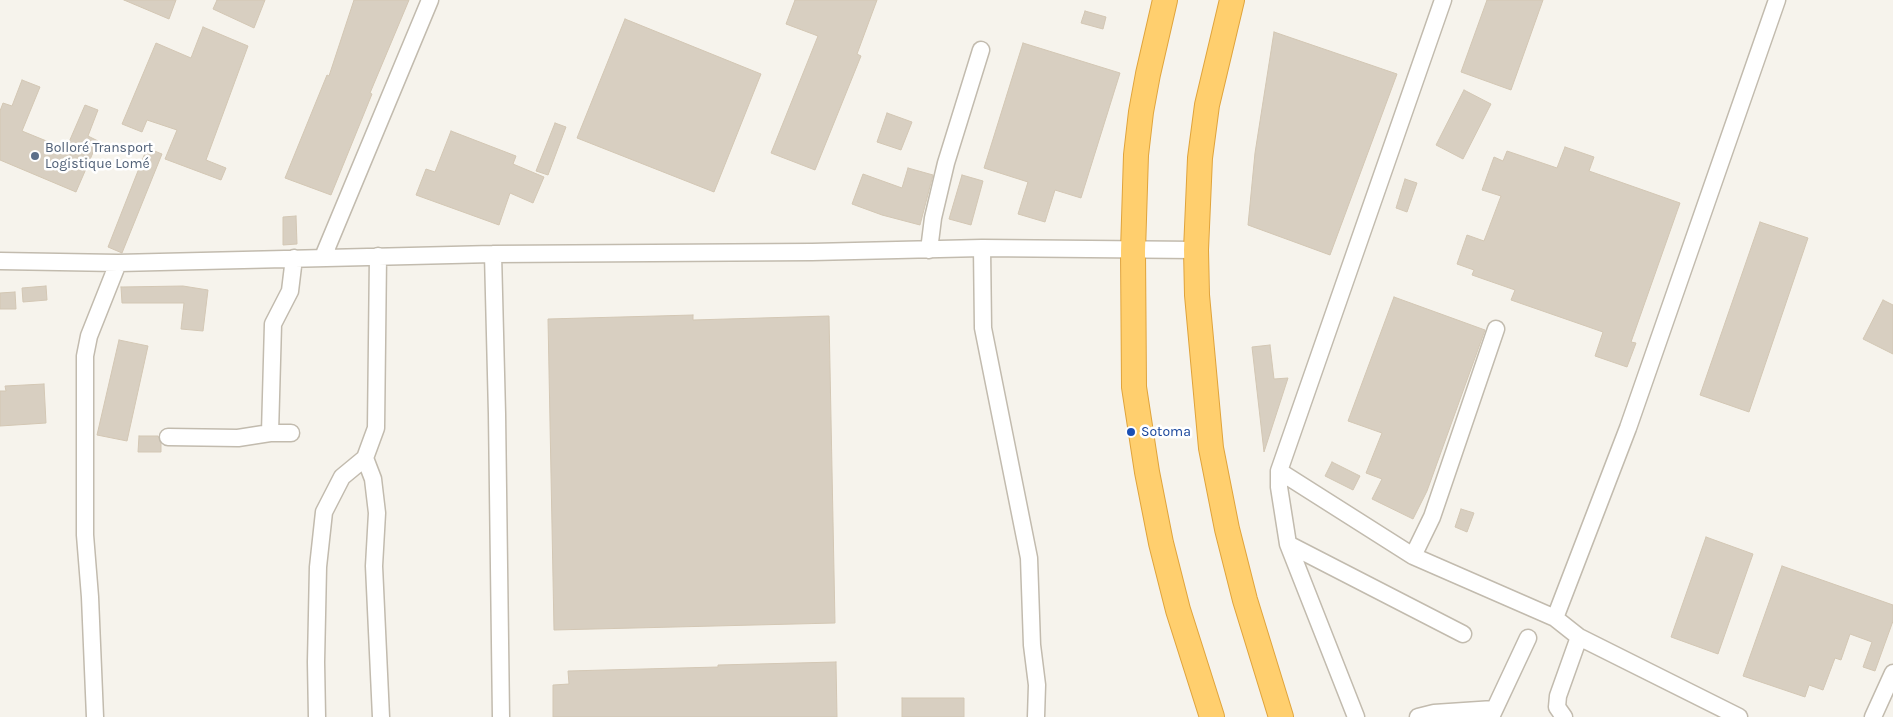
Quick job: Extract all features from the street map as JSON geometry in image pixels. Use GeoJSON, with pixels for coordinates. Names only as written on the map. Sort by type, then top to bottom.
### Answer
{"type":"FeatureCollection","features":[{"type":"Feature","properties":{"kind":"highway"},"geometry":{"type":"LineString","coordinates":[[1165,0],[1141,112],[1136,155],[1133,251],[1134,387],[1145,464],[1161,543],[1178,610],[1212,717]]}},
{"type":"Feature","properties":{"kind":"highway"},"geometry":{"type":"LineString","coordinates":[[1232,0],[1207,105],[1200,158],[1196,250],[1198,304],[1211,448],[1227,529],[1243,591],[1281,717]]}},
{"type":"Feature","properties":{"kind":"street"},"geometry":{"type":"LineString","coordinates":[[322,257],[430,0]]}},
{"type":"Feature","properties":{"kind":"street"},"geometry":{"type":"LineString","coordinates":[[1356,717],[1288,544],[1282,512],[1279,471],[1444,0]]}},
{"type":"Feature","properties":{"kind":"street"},"geometry":{"type":"LineString","coordinates":[[1555,618],[1628,428],[1777,0]]}},
{"type":"Feature","properties":{"kind":"street"},"geometry":{"type":"LineString","coordinates":[[929,250],[939,190],[981,50]]}},
{"type":"Feature","properties":{"kind":"street"},"geometry":{"type":"LineString","coordinates":[[982,248],[983,328],[1029,558],[1032,645],[1037,685],[1036,717]]}},
{"type":"Feature","properties":{"kind":"street"},"geometry":{"type":"LineString","coordinates":[[0,261],[118,262],[493,254],[802,252],[982,248],[1133,251],[1196,250]]}},
{"type":"Feature","properties":{"kind":"street"},"geometry":{"type":"LineString","coordinates":[[493,254],[497,414],[500,717]]}},
{"type":"Feature","properties":{"kind":"street"},"geometry":{"type":"LineString","coordinates":[[317,717],[318,567],[324,512],[342,477],[365,458],[376,428],[378,256]]}},
{"type":"Feature","properties":{"kind":"street"},"geometry":{"type":"LineString","coordinates":[[270,433],[273,324],[290,290],[294,258]]}},
{"type":"Feature","properties":{"kind":"street"},"geometry":{"type":"LineString","coordinates":[[95,717],[90,597],[85,535],[85,356],[89,336],[118,262]]}},
{"type":"Feature","properties":{"kind":"street"},"geometry":{"type":"LineString","coordinates":[[1414,556],[1432,517],[1496,329]]}},
{"type":"Feature","properties":{"kind":"street"},"geometry":{"type":"LineString","coordinates":[[168,437],[238,438],[270,433],[291,433]]}},
{"type":"Feature","properties":{"kind":"street"},"geometry":{"type":"LineString","coordinates":[[365,458],[373,479],[377,513],[374,566],[381,717]]}},
{"type":"Feature","properties":{"kind":"street"},"geometry":{"type":"LineString","coordinates":[[1279,471],[1414,556],[1555,618],[1579,637],[1739,717]]}},
{"type":"Feature","properties":{"kind":"street"},"geometry":{"type":"LineString","coordinates":[[1288,544],[1463,634]]}},
{"type":"Feature","properties":{"kind":"street"},"geometry":{"type":"LineString","coordinates":[[1564,717],[1557,707],[1558,696],[1579,637]]}},
{"type":"Feature","properties":{"kind":"street"},"geometry":{"type":"LineString","coordinates":[[1418,717],[1434,713],[1493,713],[1528,638]]}},
{"type":"Feature","properties":{"kind":"street"},"geometry":{"type":"LineString","coordinates":[[1873,717],[1893,673]]}},
{"type":"Feature","properties":{"kind":"building"},"geometry":{"type":"Polygon","coordinates":[[[124,0],[176,0],[169,19],[124,0]]]}},
{"type":"Feature","properties":{"kind":"building"},"geometry":{"type":"Polygon","coordinates":[[[217,0],[265,0],[254,28],[213,9],[217,0]]]}},
{"type":"Feature","properties":{"kind":"building"},"geometry":{"type":"Polygon","coordinates":[[[354,0],[409,0],[370,93],[372,94],[331,195],[285,178],[327,75],[329,76],[354,0]]]}},
{"type":"Feature","properties":{"kind":"building"},"geometry":{"type":"Polygon","coordinates":[[[795,0],[877,0],[857,54],[861,56],[815,170],[771,153],[818,36],[786,24],[795,0]]]}},
{"type":"Feature","properties":{"kind":"building"},"geometry":{"type":"Polygon","coordinates":[[[1487,0],[1543,0],[1511,90],[1461,72],[1487,0]]]}},
{"type":"Feature","properties":{"kind":"building"},"geometry":{"type":"Polygon","coordinates":[[[1085,11],[1106,17],[1103,29],[1081,23],[1085,11]]]}},
{"type":"Feature","properties":{"kind":"building"},"geometry":{"type":"Polygon","coordinates":[[[625,19],[761,74],[714,192],[577,138],[625,19]]]}},
{"type":"Feature","properties":{"kind":"building"},"geometry":{"type":"Polygon","coordinates":[[[203,27],[248,46],[206,160],[226,168],[221,180],[165,159],[177,130],[147,120],[142,132],[122,124],[156,43],[191,58],[203,27]]]}},
{"type":"Feature","properties":{"kind":"building"},"geometry":{"type":"Polygon","coordinates":[[[1274,32],[1397,74],[1330,255],[1248,225],[1255,153],[1274,32]]]}},
{"type":"Feature","properties":{"kind":"building"},"geometry":{"type":"Polygon","coordinates":[[[1023,43],[1120,73],[1081,198],[1055,190],[1045,222],[1018,214],[1028,182],[984,168],[1023,43]]]}},
{"type":"Feature","properties":{"kind":"building"},"geometry":{"type":"Polygon","coordinates":[[[22,80],[40,87],[22,131],[66,149],[85,105],[98,110],[88,136],[98,141],[76,192],[0,160],[0,111],[3,103],[12,106],[22,80]]]}},
{"type":"Feature","properties":{"kind":"building"},"geometry":{"type":"Polygon","coordinates":[[[1464,90],[1491,104],[1463,159],[1436,145],[1464,90]]]}},
{"type":"Feature","properties":{"kind":"building"},"geometry":{"type":"Polygon","coordinates":[[[887,113],[912,122],[901,150],[877,142],[887,113]]]}},
{"type":"Feature","properties":{"kind":"building"},"geometry":{"type":"Polygon","coordinates":[[[555,123],[566,127],[548,175],[536,171],[555,123]]]}},
{"type":"Feature","properties":{"kind":"building"},"geometry":{"type":"Polygon","coordinates":[[[451,131],[516,156],[513,164],[544,177],[533,203],[510,193],[499,225],[416,195],[426,169],[435,172],[451,131]]]}},
{"type":"Feature","properties":{"kind":"building"},"geometry":{"type":"Polygon","coordinates":[[[1565,147],[1594,157],[1589,171],[1680,203],[1631,342],[1636,343],[1627,367],[1595,356],[1603,332],[1511,300],[1515,290],[1472,275],[1474,270],[1457,264],[1467,235],[1484,241],[1501,196],[1482,190],[1494,157],[1503,161],[1507,151],[1557,168],[1565,147]]]}},
{"type":"Feature","properties":{"kind":"building"},"geometry":{"type":"Polygon","coordinates":[[[147,148],[162,154],[122,253],[108,247],[147,148]]]}},
{"type":"Feature","properties":{"kind":"building"},"geometry":{"type":"Polygon","coordinates":[[[908,168],[933,175],[920,225],[882,215],[852,204],[863,174],[902,188],[908,168]]]}},
{"type":"Feature","properties":{"kind":"building"},"geometry":{"type":"Polygon","coordinates":[[[962,175],[983,181],[971,225],[949,219],[962,175]]]}},
{"type":"Feature","properties":{"kind":"building"},"geometry":{"type":"Polygon","coordinates":[[[1405,179],[1417,183],[1407,212],[1396,208],[1405,179]]]}},
{"type":"Feature","properties":{"kind":"building"},"geometry":{"type":"Polygon","coordinates":[[[296,216],[297,244],[283,245],[283,217],[296,216]]]}},
{"type":"Feature","properties":{"kind":"building"},"geometry":{"type":"Polygon","coordinates":[[[1760,222],[1808,238],[1749,412],[1700,395],[1760,222]]]}},
{"type":"Feature","properties":{"kind":"building"},"geometry":{"type":"Polygon","coordinates":[[[46,286],[47,300],[23,302],[22,288],[46,286]]]}},
{"type":"Feature","properties":{"kind":"building"},"geometry":{"type":"Polygon","coordinates":[[[183,286],[208,290],[203,331],[181,329],[184,303],[122,303],[121,287],[183,286]]]}},
{"type":"Feature","properties":{"kind":"building"},"geometry":{"type":"Polygon","coordinates":[[[15,292],[16,309],[0,309],[0,293],[15,292]]]}},
{"type":"Feature","properties":{"kind":"building"},"geometry":{"type":"Polygon","coordinates":[[[1394,297],[1485,330],[1427,491],[1413,519],[1372,499],[1382,479],[1366,473],[1382,433],[1348,421],[1394,297]]]}},
{"type":"Feature","properties":{"kind":"building"},"geometry":{"type":"Polygon","coordinates":[[[1883,300],[1893,305],[1893,354],[1863,339],[1883,300]]]}},
{"type":"Feature","properties":{"kind":"building"},"geometry":{"type":"Polygon","coordinates":[[[693,315],[693,320],[829,316],[835,623],[554,630],[548,319],[693,315]]]}},
{"type":"Feature","properties":{"kind":"building"},"geometry":{"type":"Polygon","coordinates":[[[119,340],[148,346],[127,441],[97,435],[119,340]]]}},
{"type":"Feature","properties":{"kind":"building"},"geometry":{"type":"Polygon","coordinates":[[[1270,345],[1274,379],[1288,378],[1264,452],[1252,347],[1270,345]]]}},
{"type":"Feature","properties":{"kind":"building"},"geometry":{"type":"Polygon","coordinates":[[[44,384],[46,423],[0,426],[0,391],[6,391],[5,386],[44,384]]]}},
{"type":"Feature","properties":{"kind":"building"},"geometry":{"type":"Polygon","coordinates":[[[139,436],[158,436],[161,452],[138,452],[139,436]]]}},
{"type":"Feature","properties":{"kind":"building"},"geometry":{"type":"Polygon","coordinates":[[[1332,462],[1360,476],[1353,490],[1325,476],[1332,462]]]}},
{"type":"Feature","properties":{"kind":"building"},"geometry":{"type":"Polygon","coordinates":[[[1461,509],[1474,513],[1467,532],[1455,527],[1461,509]]]}},
{"type":"Feature","properties":{"kind":"building"},"geometry":{"type":"Polygon","coordinates":[[[1706,537],[1753,554],[1718,654],[1671,637],[1706,537]]]}},
{"type":"Feature","properties":{"kind":"building"},"geometry":{"type":"Polygon","coordinates":[[[1782,566],[1893,605],[1893,621],[1875,671],[1863,667],[1872,642],[1850,634],[1841,660],[1835,658],[1823,690],[1809,685],[1805,697],[1743,676],[1782,566]]]}},
{"type":"Feature","properties":{"kind":"building"},"geometry":{"type":"Polygon","coordinates":[[[836,662],[837,717],[553,717],[553,685],[569,684],[568,671],[836,662]]]}},
{"type":"Feature","properties":{"kind":"building"},"geometry":{"type":"Polygon","coordinates":[[[902,698],[964,698],[964,717],[902,717],[902,698]]]}},
{"type":"Feature","properties":{"kind":"place","name":"Bolloré Transport Logistique Lomé"},"geometry":{"type":"Point","coordinates":[35,156]}},
{"type":"Feature","properties":{"kind":"place","name":"Sotoma"},"geometry":{"type":"Point","coordinates":[1131,432]}}]}
